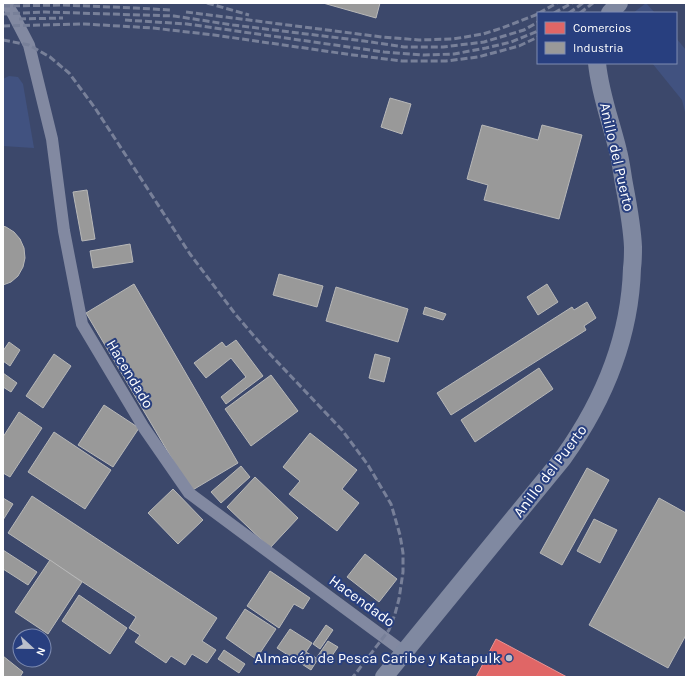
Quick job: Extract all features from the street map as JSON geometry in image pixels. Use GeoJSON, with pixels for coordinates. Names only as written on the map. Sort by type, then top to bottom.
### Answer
{"type":"FeatureCollection","features":[{"type":"Feature","properties":{"kind":"main road"},"geometry":{"type":"LineString","coordinates":[[611,12],[619,3]]}},
{"type":"Feature","properties":{"kind":"main road","name":"Anillo del Puerto"},"geometry":{"type":"LineString","coordinates":[[384,677],[541,486],[577,439],[605,385],[620,345],[628,313],[632,283],[633,248],[630,217],[618,151],[606,112],[598,76],[597,64]]}},
{"type":"Feature","properties":{"kind":"street","name":"Hacendado"},"geometry":{"type":"LineString","coordinates":[[6,3],[29,45],[50,132],[64,231],[82,324],[144,428],[189,493],[404,652]]}},
{"type":"Feature","properties":{"kind":"water"},"geometry":{"type":"Polygon","coordinates":[[[646,3],[654,12],[634,12],[646,3]]]}},
{"type":"Feature","properties":{"kind":"water"},"geometry":{"type":"Polygon","coordinates":[[[677,39],[686,50],[686,116],[682,100],[653,64],[677,64],[677,39]]]}},
{"type":"Feature","properties":{"kind":"water"},"geometry":{"type":"Polygon","coordinates":[[[9,76],[18,77],[23,84],[34,148],[3,146],[3,79],[9,76]]]}},
{"type":"Feature","properties":{"kind":"building: Comercios","name":"Almacén de Pesca Caribe y Katapulk"},"geometry":{"type":"Polygon","coordinates":[[[496,639],[567,677],[476,677],[496,639]]]}},
{"type":"Feature","properties":{"kind":"building: Industria"},"geometry":{"type":"Polygon","coordinates":[[[323,3],[380,3],[376,18],[323,3]]]}},
{"type":"Feature","properties":{"kind":"building: Industria"},"geometry":{"type":"Polygon","coordinates":[[[390,98],[411,104],[402,134],[381,127],[390,98]]]}},
{"type":"Feature","properties":{"kind":"building: Industria"},"geometry":{"type":"Polygon","coordinates":[[[482,125],[538,140],[542,125],[582,135],[559,219],[484,200],[488,185],[467,179],[482,125]]]}},
{"type":"Feature","properties":{"kind":"building: Industria"},"geometry":{"type":"Polygon","coordinates":[[[87,190],[95,239],[82,241],[73,192],[87,190]]]}},
{"type":"Feature","properties":{"kind":"building: Industria"},"geometry":{"type":"Polygon","coordinates":[[[3,226],[14,232],[20,239],[24,248],[25,258],[23,267],[18,276],[11,282],[3,285],[3,226]]]}},
{"type":"Feature","properties":{"kind":"building: Industria"},"geometry":{"type":"Polygon","coordinates":[[[130,244],[133,262],[93,268],[90,251],[130,244]]]}},
{"type":"Feature","properties":{"kind":"building: Industria"},"geometry":{"type":"Polygon","coordinates":[[[279,274],[323,286],[317,307],[273,295],[279,274]]]}},
{"type":"Feature","properties":{"kind":"building: Industria"},"geometry":{"type":"Polygon","coordinates":[[[134,284],[238,463],[191,491],[86,313],[134,284]]]}},
{"type":"Feature","properties":{"kind":"building: Industria"},"geometry":{"type":"Polygon","coordinates":[[[547,284],[558,302],[538,315],[527,297],[547,284]]]}},
{"type":"Feature","properties":{"kind":"building: Industria"},"geometry":{"type":"Polygon","coordinates":[[[336,287],[408,309],[398,342],[326,321],[336,287]]]}},
{"type":"Feature","properties":{"kind":"building: Industria"},"geometry":{"type":"Polygon","coordinates":[[[587,302],[596,318],[584,326],[586,330],[451,415],[437,393],[572,307],[574,310],[587,302]]]}},
{"type":"Feature","properties":{"kind":"building: Industria"},"geometry":{"type":"Polygon","coordinates":[[[425,307],[446,314],[443,320],[423,314],[425,307]]]}},
{"type":"Feature","properties":{"kind":"building: Industria"},"geometry":{"type":"Polygon","coordinates":[[[236,340],[263,376],[226,404],[221,397],[246,377],[231,358],[206,378],[194,363],[222,342],[226,347],[236,340]]]}},
{"type":"Feature","properties":{"kind":"building: Industria"},"geometry":{"type":"Polygon","coordinates":[[[9,342],[20,350],[10,366],[3,361],[3,351],[9,342]]]}},
{"type":"Feature","properties":{"kind":"building: Industria"},"geometry":{"type":"Polygon","coordinates":[[[54,354],[71,366],[43,408],[26,396],[54,354]]]}},
{"type":"Feature","properties":{"kind":"building: Industria"},"geometry":{"type":"Polygon","coordinates":[[[375,354],[390,358],[384,382],[369,378],[375,354]]]}},
{"type":"Feature","properties":{"kind":"building: Industria"},"geometry":{"type":"Polygon","coordinates":[[[539,368],[553,389],[475,442],[461,420],[539,368]]]}},
{"type":"Feature","properties":{"kind":"building: Industria"},"geometry":{"type":"Polygon","coordinates":[[[3,373],[17,383],[11,392],[3,387],[3,373]]]}},
{"type":"Feature","properties":{"kind":"building: Industria"},"geometry":{"type":"Polygon","coordinates":[[[271,375],[298,411],[251,446],[225,409],[271,375]]]}},
{"type":"Feature","properties":{"kind":"building: Industria"},"geometry":{"type":"Polygon","coordinates":[[[104,405],[139,428],[113,467],[78,445],[104,405]]]}},
{"type":"Feature","properties":{"kind":"building: Industria"},"geometry":{"type":"Polygon","coordinates":[[[19,412],[42,428],[10,477],[3,473],[3,437],[19,412]]]}},
{"type":"Feature","properties":{"kind":"building: Industria"},"geometry":{"type":"Polygon","coordinates":[[[54,432],[111,470],[85,509],[28,472],[54,432]]]}},
{"type":"Feature","properties":{"kind":"building: Industria"},"geometry":{"type":"Polygon","coordinates":[[[310,433],[357,470],[342,489],[359,503],[337,531],[289,494],[300,481],[283,467],[310,433]]]}},
{"type":"Feature","properties":{"kind":"building: Industria"},"geometry":{"type":"Polygon","coordinates":[[[241,466],[250,477],[221,503],[211,492],[241,466]]]}},
{"type":"Feature","properties":{"kind":"building: Industria"},"geometry":{"type":"Polygon","coordinates":[[[587,468],[609,480],[562,565],[540,553],[587,468]]]}},
{"type":"Feature","properties":{"kind":"building: Industria"},"geometry":{"type":"Polygon","coordinates":[[[255,477],[298,518],[270,548],[227,507],[255,477]]]}},
{"type":"Feature","properties":{"kind":"building: Industria"},"geometry":{"type":"Polygon","coordinates":[[[173,489],[203,520],[178,544],[148,513],[173,489]]]}},
{"type":"Feature","properties":{"kind":"building: Industria"},"geometry":{"type":"Polygon","coordinates":[[[32,496],[217,618],[202,641],[216,650],[207,663],[192,654],[185,665],[171,656],[166,663],[135,642],[140,635],[129,628],[136,617],[8,533],[32,496]]]}},
{"type":"Feature","properties":{"kind":"building: Industria"},"geometry":{"type":"Polygon","coordinates":[[[3,498],[13,504],[3,520],[3,498]]]}},
{"type":"Feature","properties":{"kind":"building: Industria"},"geometry":{"type":"Polygon","coordinates":[[[659,498],[686,513],[686,635],[668,668],[589,625],[659,498]]]}},
{"type":"Feature","properties":{"kind":"building: Industria"},"geometry":{"type":"Polygon","coordinates":[[[594,519],[617,530],[600,563],[577,551],[594,519]]]}},
{"type":"Feature","properties":{"kind":"building: Industria"},"geometry":{"type":"Polygon","coordinates":[[[3,550],[37,572],[28,585],[3,569],[3,550]]]}},
{"type":"Feature","properties":{"kind":"building: Industria"},"geometry":{"type":"Polygon","coordinates":[[[365,554],[397,579],[379,602],[347,577],[365,554]]]}},
{"type":"Feature","properties":{"kind":"building: Industria"},"geometry":{"type":"Polygon","coordinates":[[[50,560],[82,582],[52,628],[39,628],[15,612],[50,560]]]}},
{"type":"Feature","properties":{"kind":"building: Industria"},"geometry":{"type":"Polygon","coordinates":[[[270,571],[310,598],[303,609],[294,604],[279,628],[247,606],[270,571]]]}},
{"type":"Feature","properties":{"kind":"building: Industria"},"geometry":{"type":"Polygon","coordinates":[[[79,595],[127,628],[110,654],[62,621],[79,595]]]}},
{"type":"Feature","properties":{"kind":"building: Industria"},"geometry":{"type":"Polygon","coordinates":[[[245,609],[276,629],[256,659],[226,638],[245,609]]]}},
{"type":"Feature","properties":{"kind":"building: Industria"},"geometry":{"type":"Polygon","coordinates":[[[326,625],[333,630],[320,649],[313,644],[326,625]]]}},
{"type":"Feature","properties":{"kind":"building: Industria"},"geometry":{"type":"Polygon","coordinates":[[[290,629],[312,643],[306,652],[318,659],[311,670],[277,648],[290,629]]]}},
{"type":"Feature","properties":{"kind":"building: Industria"},"geometry":{"type":"Polygon","coordinates":[[[328,641],[338,647],[327,663],[317,657],[328,641]]]}},
{"type":"Feature","properties":{"kind":"building: Industria"},"geometry":{"type":"Polygon","coordinates":[[[224,650],[245,664],[239,673],[218,659],[224,650]]]}},
{"type":"Feature","properties":{"kind":"building: Industria"},"geometry":{"type":"Polygon","coordinates":[[[3,656],[12,663],[12,668],[18,668],[23,672],[20,677],[3,677],[3,656]]]}},
{"type":"Feature","properties":{"kind":"railway"},"geometry":{"type":"LineString","coordinates":[[207,3],[249,15]]}},
{"type":"Feature","properties":{"kind":"railway"},"geometry":{"type":"LineString","coordinates":[[541,12],[557,3]]}},
{"type":"Feature","properties":{"kind":"railway"},"geometry":{"type":"LineString","coordinates":[[556,12],[572,3]]}},
{"type":"Feature","properties":{"kind":"railway"},"geometry":{"type":"LineString","coordinates":[[570,12],[583,3]]}},
{"type":"Feature","properties":{"kind":"railway"},"geometry":{"type":"LineString","coordinates":[[581,12],[593,3]]}},
{"type":"Feature","properties":{"kind":"railway"},"geometry":{"type":"LineString","coordinates":[[3,6],[63,5],[170,10]]}},
{"type":"Feature","properties":{"kind":"railway"},"geometry":{"type":"LineString","coordinates":[[3,14],[45,12],[174,16],[404,47],[443,47],[484,42],[524,30],[537,23]]}},
{"type":"Feature","properties":{"kind":"railway"},"geometry":{"type":"LineString","coordinates":[[186,12],[382,37],[419,40],[453,39],[483,34],[537,14]]}},
{"type":"Feature","properties":{"kind":"railway"},"geometry":{"type":"LineString","coordinates":[[19,19],[63,18]]}},
{"type":"Feature","properties":{"kind":"railway"},"geometry":{"type":"LineString","coordinates":[[125,20],[187,24],[384,52],[424,55],[454,54],[486,48],[511,42],[537,31]]}},
{"type":"Feature","properties":{"kind":"railway"},"geometry":{"type":"LineString","coordinates":[[3,26],[84,24],[153,28],[402,61],[446,61],[478,57],[519,46],[537,37]]}},
{"type":"Feature","properties":{"kind":"railway"},"geometry":{"type":"LineString","coordinates":[[3,40],[29,45],[50,57],[69,73],[95,108],[190,254],[236,315],[266,350],[342,430],[368,465],[391,504],[400,535],[403,553],[403,572],[399,599],[389,630],[353,677]]}},
{"type":"Feature","properties":{"kind":"place","name":"Almacén de Pesca Caribe y Katapulk"},"geometry":{"type":"Point","coordinates":[509,658]}}]}
